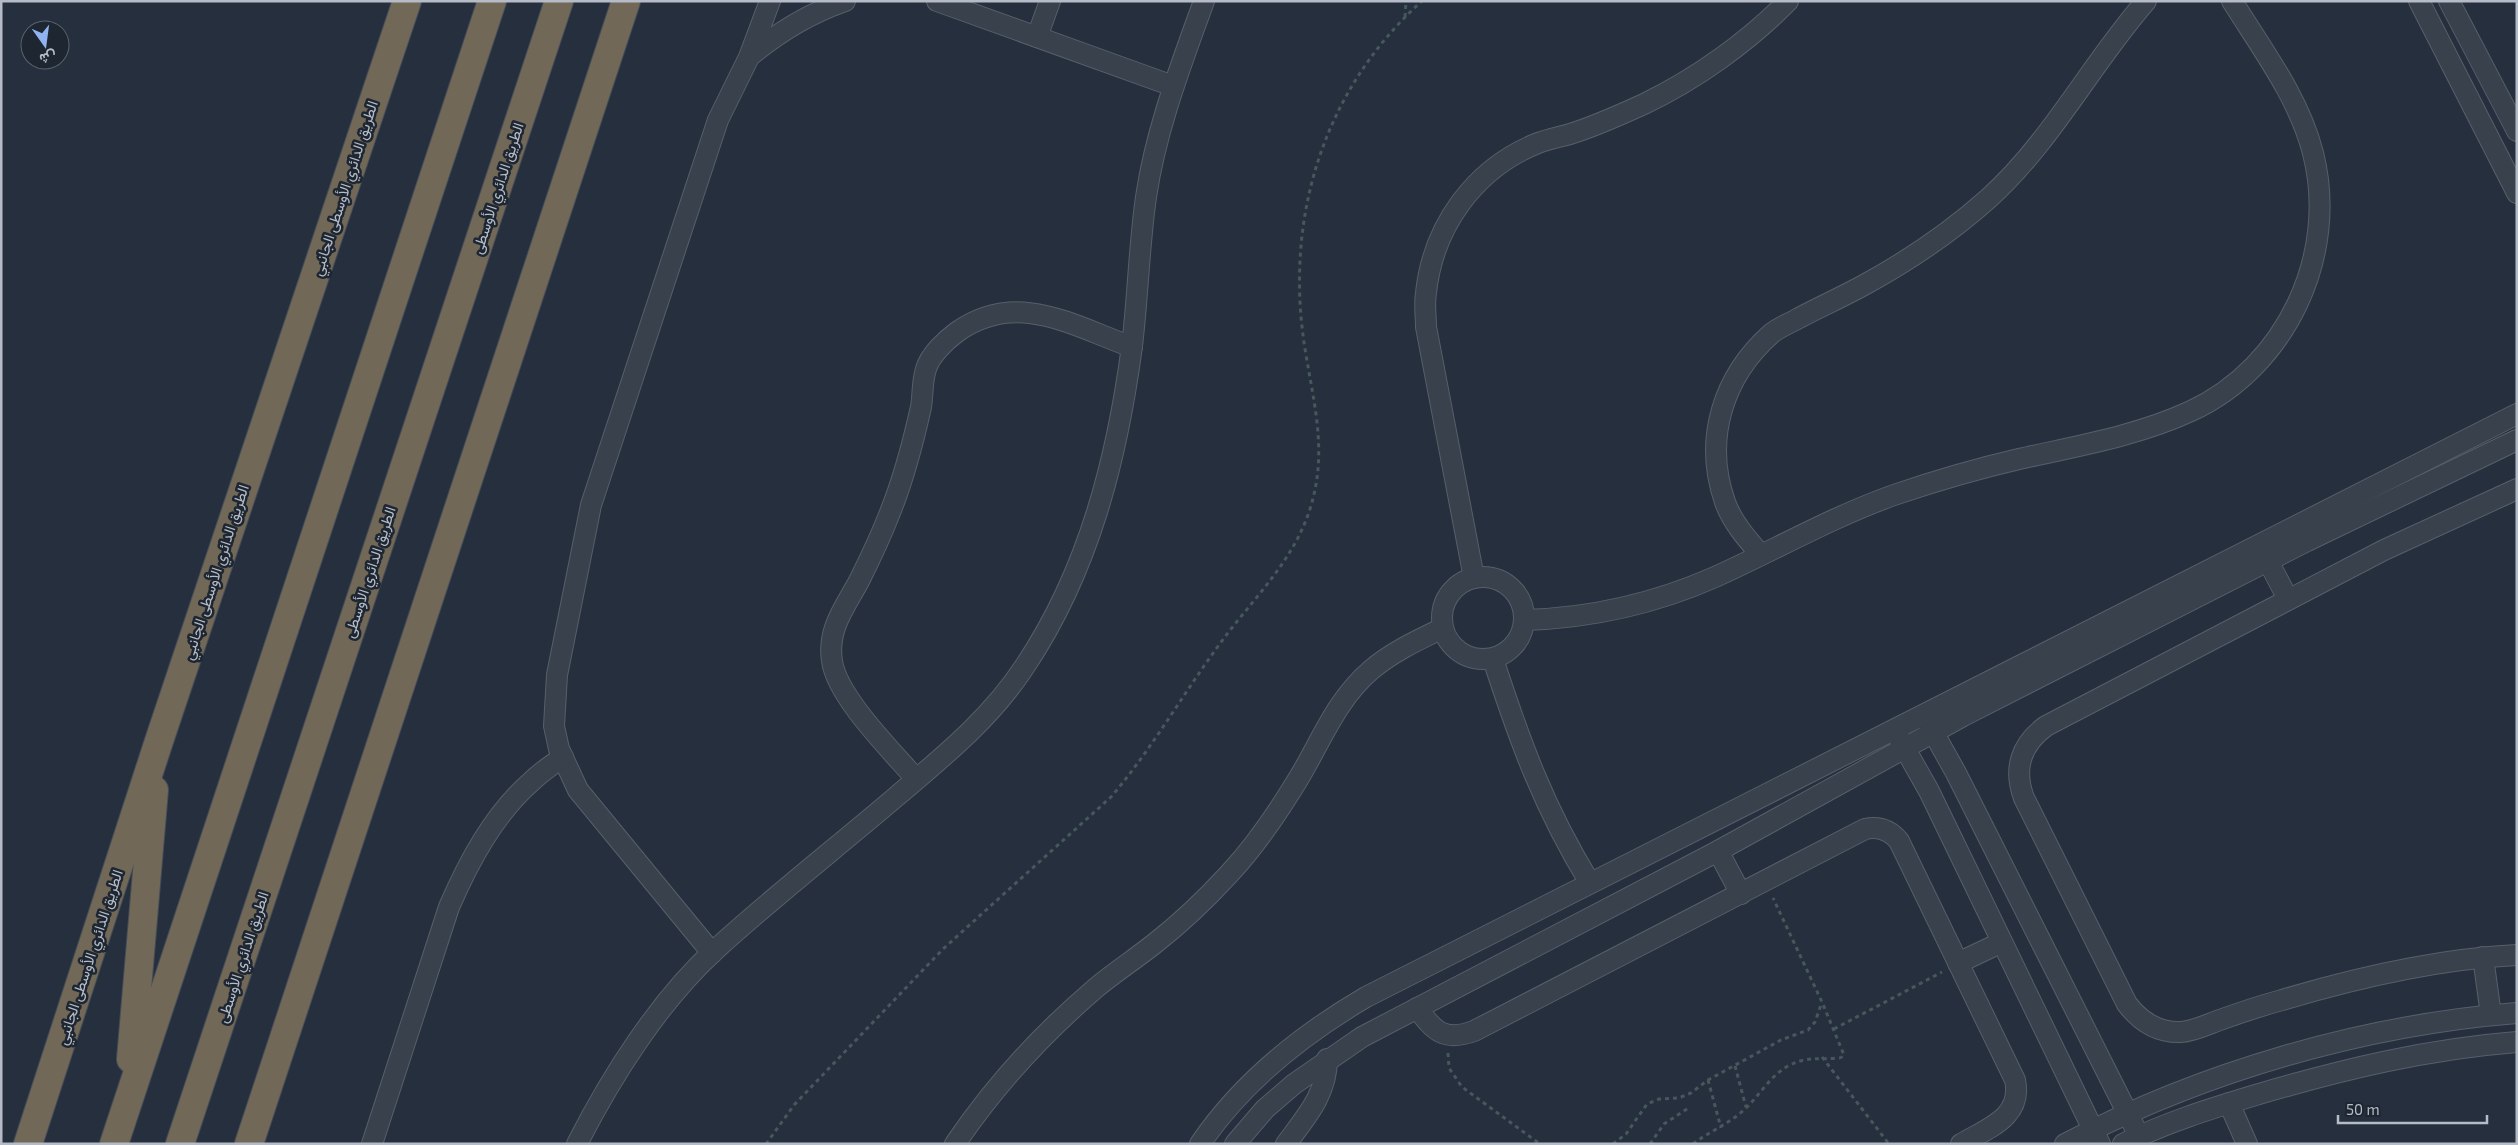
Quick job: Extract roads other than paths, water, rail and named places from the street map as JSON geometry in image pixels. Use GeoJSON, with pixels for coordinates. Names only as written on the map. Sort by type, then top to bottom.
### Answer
{"type":"FeatureCollection","features":[{"type":"Feature","properties":{"kind":"highway","name":"الطريق الدائري الأوسطى الجانبي"},"geometry":{"type":"LineString","coordinates":[[28,1144],[159,741],[407,1]]}},
{"type":"Feature","properties":{"kind":"highway"},"geometry":{"type":"LineString","coordinates":[[114,1144],[492,1]]}},
{"type":"Feature","properties":{"kind":"highway","name":"الطريق الدائري الأوسطى"},"geometry":{"type":"LineString","coordinates":[[180,1144],[558,1]]}},
{"type":"Feature","properties":{"kind":"highway"},"geometry":{"type":"LineString","coordinates":[[249,1144],[626,1]]}},
{"type":"Feature","properties":{"kind":"highway"},"geometry":{"type":"LineString","coordinates":[[127,1105],[159,741]]}},
{"type":"Feature","properties":{"kind":"street"},"geometry":{"type":"LineString","coordinates":[[712,953],[591,809],[578,790],[563,757],[554,726],[557,676],[591,505],[718,120],[749,57],[770,1]]}},
{"type":"Feature","properties":{"kind":"street"},"geometry":{"type":"LineString","coordinates":[[749,57],[791,26],[845,1]]}},
{"type":"Feature","properties":{"kind":"street"},"geometry":{"type":"LineString","coordinates":[[937,1],[1173,86]]}},
{"type":"Feature","properties":{"kind":"street"},"geometry":{"type":"LineString","coordinates":[[1037,37],[1050,1]]}},
{"type":"Feature","properties":{"kind":"street"},"geometry":{"type":"LineString","coordinates":[[576,1144],[609,1086],[638,1043],[668,1001],[712,953],[965,739],[1005,696],[1040,641],[1065,595],[1082,557],[1109,476],[1132,347],[1146,196],[1156,146],[1173,86],[1204,1]]}},
{"type":"Feature","properties":{"kind":"street"},"geometry":{"type":"LineString","coordinates":[[1474,578],[1426,327],[1427,286],[1431,261],[1443,230],[1460,202],[1476,184],[1508,158],[1538,143],[1608,120],[1653,99],[1717,60],[1750,35],[1788,1]]}},
{"type":"Feature","properties":{"kind":"street"},"geometry":{"type":"LineString","coordinates":[[1761,555],[1740,531],[1725,503],[1717,472],[1716,448],[1721,409],[1733,380],[1751,353],[1774,332],[1864,285],[1924,248],[1958,224],[1990,197],[2020,167],[2117,35],[2146,1]]}},
{"type":"Feature","properties":{"kind":"street"},"geometry":{"type":"LineString","coordinates":[[1525,620],[1581,616],[1626,607],[1713,578],[1839,518],[1927,483],[1972,470],[2106,440],[2192,410],[2230,388],[2262,358],[2288,322],[2307,283],[2318,240],[2320,196],[2313,153],[2298,111],[2232,1]]}},
{"type":"Feature","properties":{"kind":"street"},"geometry":{"type":"LineString","coordinates":[[2420,1],[2517,193]]}},
{"type":"Feature","properties":{"kind":"street"},"geometry":{"type":"LineString","coordinates":[[2432,26],[2453,8],[2517,131]]}},
{"type":"Feature","properties":{"kind":"street"},"geometry":{"type":"LineString","coordinates":[[916,780],[844,692],[835,673],[831,650],[832,638],[839,614],[875,549],[902,479],[921,406],[926,369],[934,356],[954,334],[979,319],[1006,312],[1034,312],[1132,347]]}},
{"type":"Feature","properties":{"kind":"street"},"geometry":{"type":"LineString","coordinates":[[1200,1144],[1255,1081],[1308,1035],[1366,996],[2517,414]]}},
{"type":"Feature","properties":{"kind":"street"},"geometry":{"type":"LineString","coordinates":[[1234,1144],[1265,1109],[1327,1059],[1362,1037],[1718,851],[1934,733],[2268,561],[2517,440]]}},
{"type":"Feature","properties":{"kind":"street"},"geometry":{"type":"LineString","coordinates":[[2517,489],[2434,526],[2288,599],[2046,726],[2028,742],[2022,753],[2018,777],[2024,798],[2126,1004],[2144,1022],[2167,1031],[2194,1030],[2312,991],[2368,977],[2483,957],[2517,955]]}},
{"type":"Feature","properties":{"kind":"street"},"geometry":{"type":"LineString","coordinates":[[2268,561],[2288,599]]}},
{"type":"Feature","properties":{"kind":"street"},"geometry":{"type":"LineString","coordinates":[[1485,577],[1505,583],[1520,599],[1525,620],[1523,630],[1512,649],[1493,659],[1482,660],[1462,654],[1450,643],[1443,628],[1443,607],[1455,588],[1474,578],[1485,577]]}},
{"type":"Feature","properties":{"kind":"street"},"geometry":{"type":"LineString","coordinates":[[955,1144],[998,1085],[1063,1018],[1098,987],[1181,922],[1230,872],[1279,809],[1300,776],[1331,716],[1350,692],[1371,670],[1396,653],[1443,628]]}},
{"type":"Feature","properties":{"kind":"street"},"geometry":{"type":"LineString","coordinates":[[1493,659],[1528,764],[1546,805],[1590,884]]}},
{"type":"Feature","properties":{"kind":"street"},"geometry":{"type":"LineString","coordinates":[[1924,715],[2128,1114],[2131,1140],[2229,1103],[2322,1075],[2432,1052],[2517,1042]]}},
{"type":"Feature","properties":{"kind":"street"},"geometry":{"type":"LineString","coordinates":[[1895,730],[1929,791],[2096,1137]]}},
{"type":"Feature","properties":{"kind":"street"},"geometry":{"type":"LineString","coordinates":[[372,1144],[449,906],[462,878],[482,842],[511,802],[532,781],[563,757]]}},
{"type":"Feature","properties":{"kind":"street"},"geometry":{"type":"LineString","coordinates":[[1786,785],[1798,808]]}},
{"type":"Feature","properties":{"kind":"street"},"geometry":{"type":"LineString","coordinates":[[1417,1008],[1432,1028],[1452,1036],[1474,1031],[1865,829],[1888,830],[1899,841],[2015,1080],[2017,1089],[2016,1099],[2007,1115],[1961,1144]]}},
{"type":"Feature","properties":{"kind":"street"},"geometry":{"type":"LineString","coordinates":[[1718,851],[1741,894]]}},
{"type":"Feature","properties":{"kind":"street"},"geometry":{"type":"LineString","coordinates":[[1958,963],[2002,942]]}},
{"type":"Feature","properties":{"kind":"street"},"geometry":{"type":"LineString","coordinates":[[2483,957],[2491,1015]]}},
{"type":"Feature","properties":{"kind":"street"},"geometry":{"type":"LineString","coordinates":[[2065,1144],[2096,1137],[2128,1114],[2229,1074],[2309,1050],[2403,1029],[2491,1015],[2517,1013]]}},
{"type":"Feature","properties":{"kind":"street"},"geometry":{"type":"LineString","coordinates":[[1286,1144],[1319,1097],[1326,1079],[1327,1059]]}},
{"type":"Feature","properties":{"kind":"street"},"geometry":{"type":"LineString","coordinates":[[2229,1103],[2247,1144]]}}]}
